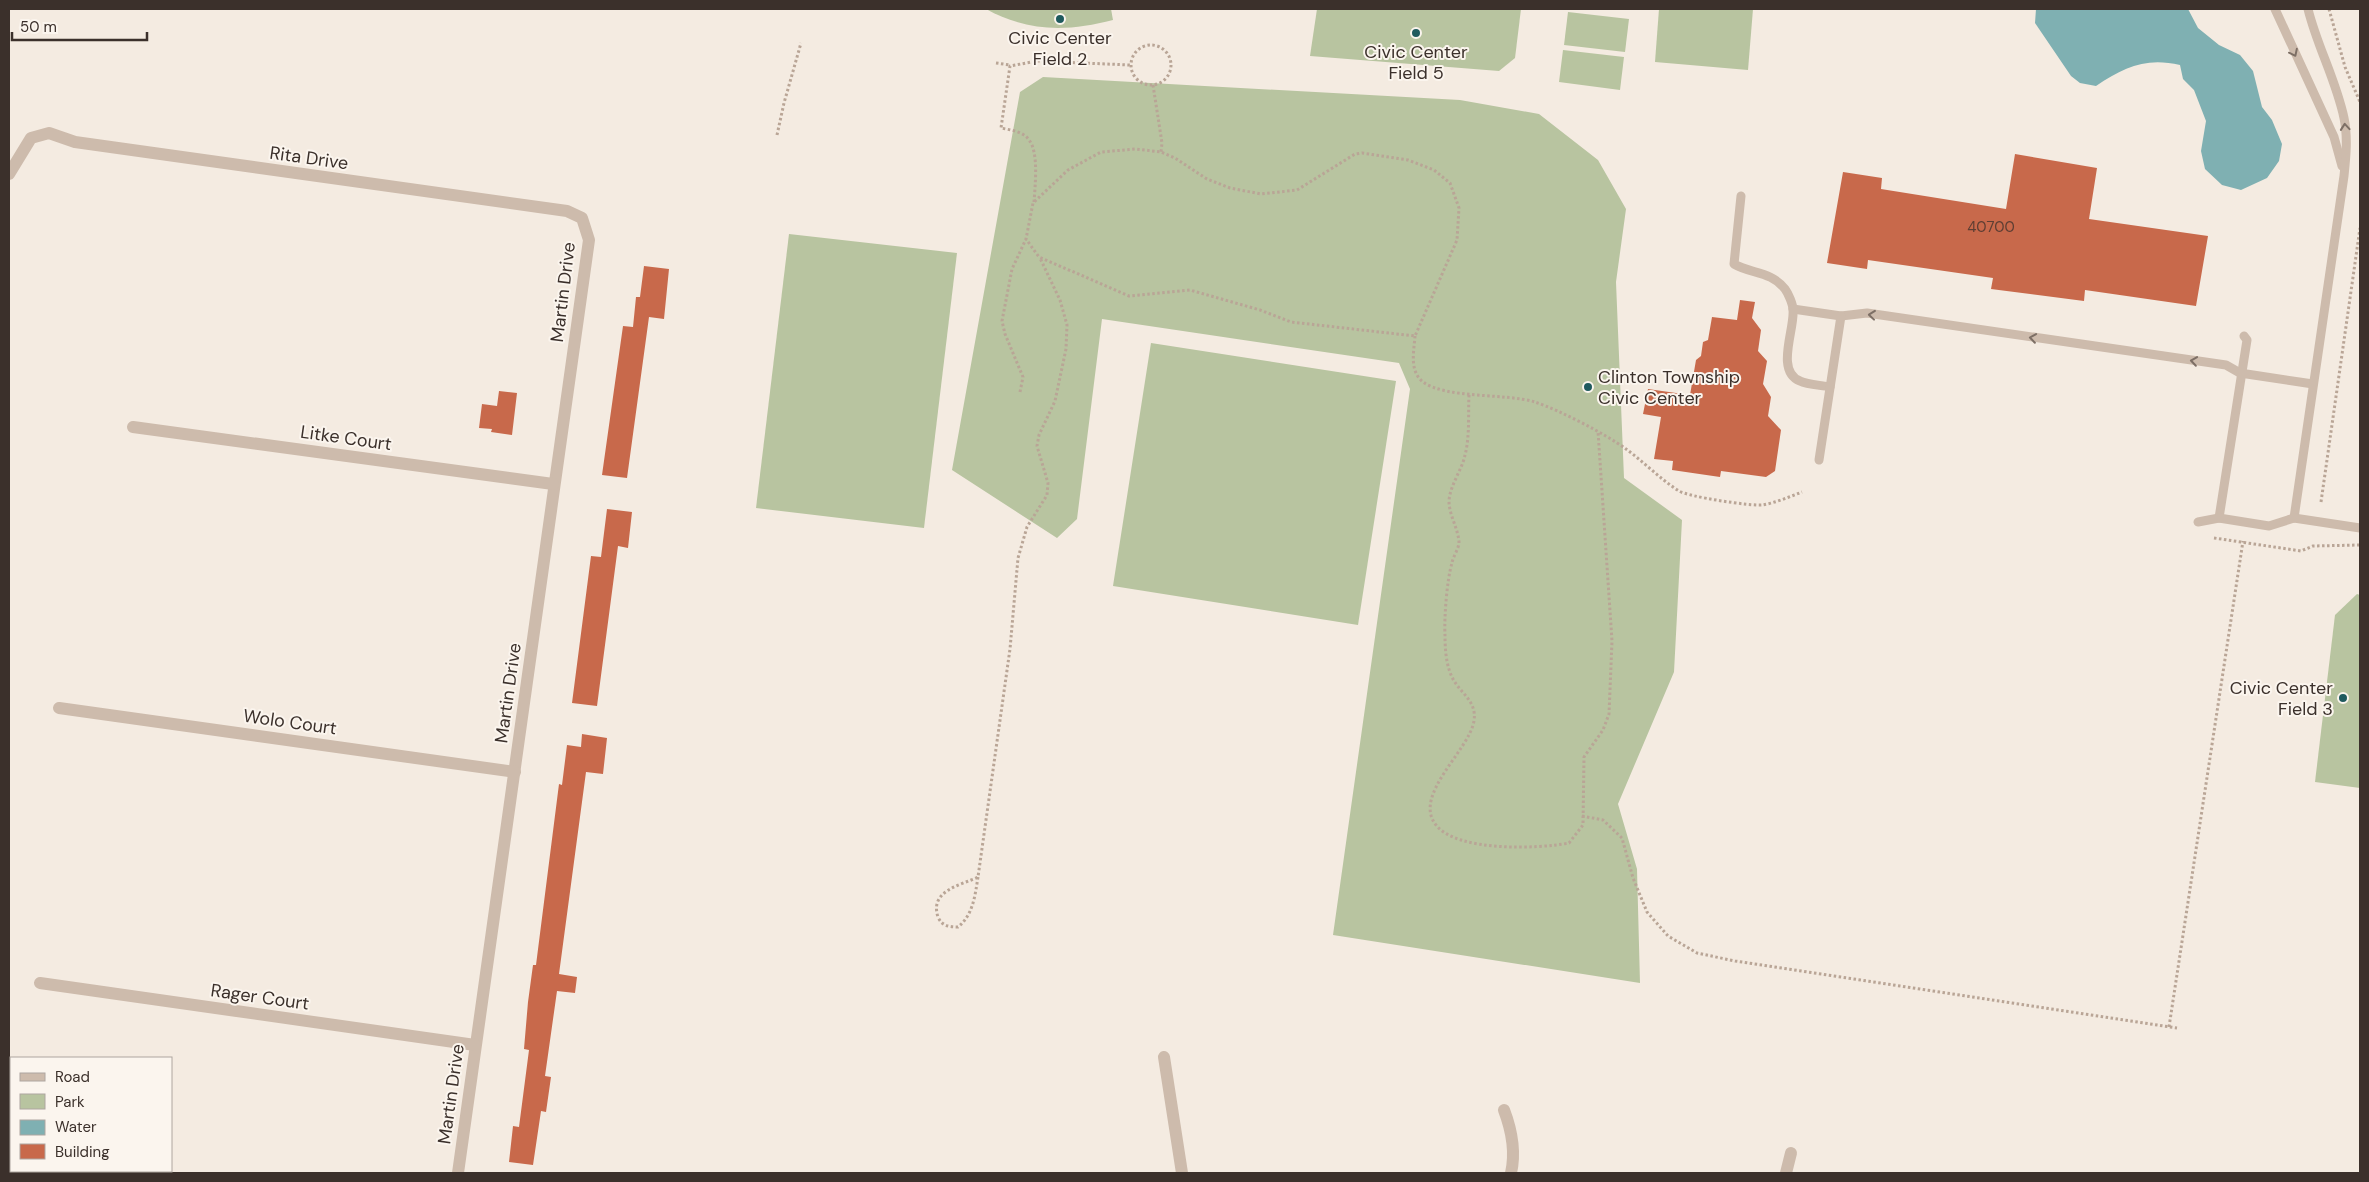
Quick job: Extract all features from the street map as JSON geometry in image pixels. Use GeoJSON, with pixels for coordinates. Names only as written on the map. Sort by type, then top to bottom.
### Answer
{"type":"FeatureCollection","features":[{"type":"Feature","properties":{"kind":"street","name":"Rita Drive"},"geometry":{"type":"LineString","coordinates":[[9,174],[31,138],[49,133],[76,142],[567,211],[582,218]]}},
{"type":"Feature","properties":{"kind":"street","name":"Martin Drive"},"geometry":{"type":"LineString","coordinates":[[458,1173],[589,240],[582,218]]}},
{"type":"Feature","properties":{"kind":"street","name":"Litke Court"},"geometry":{"type":"LineString","coordinates":[[133,427],[554,484]]}},
{"type":"Feature","properties":{"kind":"street","name":"Wolo Court"},"geometry":{"type":"LineString","coordinates":[[59,708],[515,772]]}},
{"type":"Feature","properties":{"kind":"street","name":"Rager Court"},"geometry":{"type":"LineString","coordinates":[[40,983],[475,1046]]}},
{"type":"Feature","properties":{"kind":"street"},"geometry":{"type":"LineString","coordinates":[[1164,1057],[1182,1173]]}},
{"type":"Feature","properties":{"kind":"street"},"geometry":{"type":"LineString","coordinates":[[1504,1110],[1511,1127],[1514,1144],[1511,1173]]}},
{"type":"Feature","properties":{"kind":"street"},"geometry":{"type":"LineString","coordinates":[[1786,1173],[1790,1153]]}},
{"type":"Feature","properties":{"kind":"lane"},"geometry":{"type":"LineString","coordinates":[[2275,9],[2334,137],[2344,176]]}},
{"type":"Feature","properties":{"kind":"lane"},"geometry":{"type":"LineString","coordinates":[[2294,518],[2344,176],[2346,148],[2344,120],[2337,91],[2313,28],[2308,9]]}},
{"type":"Feature","properties":{"kind":"lane"},"geometry":{"type":"LineString","coordinates":[[1741,196],[1734,264],[1743,270],[1766,275],[1776,280],[1786,290],[1793,309],[1787,358],[1789,372],[1798,381],[1830,387]]}},
{"type":"Feature","properties":{"kind":"lane"},"geometry":{"type":"LineString","coordinates":[[1793,309],[1841,316],[1867,314],[2226,365],[2240,372],[2313,384]]}},
{"type":"Feature","properties":{"kind":"lane"},"geometry":{"type":"LineString","coordinates":[[1819,460],[1841,316]]}},
{"type":"Feature","properties":{"kind":"lane"},"geometry":{"type":"LineString","coordinates":[[2219,518],[2240,372],[2247,340],[2244,336]]}},
{"type":"Feature","properties":{"kind":"lane"},"geometry":{"type":"LineString","coordinates":[[2198,522],[2219,518],[2269,526],[2294,518],[2360,528]]}},
{"type":"Feature","properties":{"kind":"path"},"geometry":{"type":"LineString","coordinates":[[2329,9],[2346,67],[2360,102]]}},
{"type":"Feature","properties":{"kind":"path"},"geometry":{"type":"LineString","coordinates":[[777,136],[801,43]]}},
{"type":"Feature","properties":{"kind":"path"},"geometry":{"type":"LineString","coordinates":[[1152,44],[1164,49],[1171,61],[1170,73],[1161,82],[1153,85],[1138,81],[1134,77],[1130,65],[1131,59],[1139,48],[1152,44]]}},
{"type":"Feature","properties":{"kind":"path"},"geometry":{"type":"LineString","coordinates":[[996,63],[1010,65],[1037,61],[1130,65]]}},
{"type":"Feature","properties":{"kind":"path"},"geometry":{"type":"LineString","coordinates":[[1010,65],[1000,128],[1020,133],[1029,139],[1033,149],[1035,165],[1034,203],[1026,240],[1012,269],[1002,321],[1005,334],[1023,377],[1020,392]]}},
{"type":"Feature","properties":{"kind":"path"},"geometry":{"type":"LineString","coordinates":[[1153,85],[1162,144],[1161,152]]}},
{"type":"Feature","properties":{"kind":"path"},"geometry":{"type":"LineString","coordinates":[[1034,203],[1068,170],[1101,152],[1136,149],[1161,152],[1175,158],[1206,178],[1230,188],[1261,194],[1297,190],[1355,154],[1362,153],[1408,160],[1434,170],[1450,183],[1459,208],[1457,240],[1415,336],[1413,364],[1416,374],[1423,382],[1436,388],[1469,395],[1500,396],[1534,402],[1598,432],[1626,449],[1681,492],[1761,505],[1802,492]]}},
{"type":"Feature","properties":{"kind":"path"},"geometry":{"type":"LineString","coordinates":[[2321,502],[2360,228]]}},
{"type":"Feature","properties":{"kind":"path"},"geometry":{"type":"LineString","coordinates":[[978,877],[948,889],[940,897],[937,906],[938,915],[941,922],[948,927],[958,927],[966,920],[971,909],[978,877],[1010,649],[1018,558],[1028,527],[1047,495],[1048,483],[1037,446],[1039,435],[1055,401],[1066,349],[1067,325],[1060,300],[1039,257],[1026,240]]}},
{"type":"Feature","properties":{"kind":"path"},"geometry":{"type":"LineString","coordinates":[[1039,257],[1129,296],[1190,290],[1260,310],[1291,322],[1415,336]]}},
{"type":"Feature","properties":{"kind":"path"},"geometry":{"type":"LineString","coordinates":[[1469,395],[1465,455],[1456,477],[1450,501],[1459,543],[1451,565],[1445,632],[1452,678],[1474,707],[1474,721],[1468,735],[1434,790],[1430,801],[1430,812],[1435,824],[1447,836],[1508,849],[1552,846],[1569,843],[1583,825],[1584,757],[1603,730],[1609,714],[1612,641],[1598,432]]}},
{"type":"Feature","properties":{"kind":"path"},"geometry":{"type":"LineString","coordinates":[[2214,538],[2301,551],[2313,546],[2360,546]]}},
{"type":"Feature","properties":{"kind":"path"},"geometry":{"type":"LineString","coordinates":[[2313,546],[2315,539]]}},
{"type":"Feature","properties":{"kind":"path"},"geometry":{"type":"LineString","coordinates":[[2169,1027],[2243,542]]}},
{"type":"Feature","properties":{"kind":"path"},"geometry":{"type":"LineString","coordinates":[[1582,816],[1603,820],[1622,838],[1633,878],[1647,912],[1668,936],[1697,953],[1735,961],[2177,1028]]}},
{"type":"Feature","properties":{"kind":"green space","name":"Civic Center Field 2"},"geometry":{"type":"Polygon","coordinates":[[[986,9],[1111,9],[1113,20],[1080,27],[1048,28],[1017,22],[986,9]]]}},
{"type":"Feature","properties":{"kind":"green space","name":"Civic Center Field 5"},"geometry":{"type":"Polygon","coordinates":[[[1317,9],[1521,9],[1515,58],[1499,71],[1310,56],[1317,9]]]}},
{"type":"Feature","properties":{"kind":"green space"},"geometry":{"type":"Polygon","coordinates":[[[1659,9],[1753,9],[1748,70],[1655,62],[1659,9]]]}},
{"type":"Feature","properties":{"kind":"green space"},"geometry":{"type":"Polygon","coordinates":[[[1568,12],[1629,19],[1625,52],[1564,45],[1568,12]]]}},
{"type":"Feature","properties":{"kind":"green space"},"geometry":{"type":"Polygon","coordinates":[[[1563,50],[1624,57],[1620,90],[1559,82],[1563,50]]]}},
{"type":"Feature","properties":{"kind":"green space"},"geometry":{"type":"Polygon","coordinates":[[[1043,77],[1460,100],[1539,114],[1598,160],[1626,209],[1616,282],[1624,478],[1682,520],[1674,672],[1618,804],[1637,869],[1640,983],[1333,935],[1410,389],[1399,363],[1102,319],[1077,519],[1057,538],[952,470],[1020,92],[1043,77]]]}},
{"type":"Feature","properties":{"kind":"green space"},"geometry":{"type":"Polygon","coordinates":[[[789,234],[957,253],[924,528],[756,508],[789,234]]]}},
{"type":"Feature","properties":{"kind":"green space"},"geometry":{"type":"Polygon","coordinates":[[[1151,343],[1396,381],[1358,625],[1113,586],[1151,343]]]}},
{"type":"Feature","properties":{"kind":"green space","name":"Civic Center Field 3"},"geometry":{"type":"Polygon","coordinates":[[[2357,594],[2360,595],[2360,788],[2315,782],[2335,615],[2357,594]]]}},
{"type":"Feature","properties":{"kind":"water"},"geometry":{"type":"Polygon","coordinates":[[[2036,9],[2188,9],[2198,28],[2219,45],[2240,55],[2253,71],[2262,107],[2272,120],[2282,144],[2279,161],[2267,178],[2241,190],[2222,185],[2205,169],[2201,151],[2206,121],[2194,90],[2183,79],[2180,65],[2156,62],[2146,63],[2126,69],[2096,86],[2080,83],[2071,76],[2035,23],[2036,9]]]}},
{"type":"Feature","properties":{"kind":"building"},"geometry":{"type":"Polygon","coordinates":[[[2015,154],[2097,168],[2089,219],[2208,236],[2196,306],[2085,290],[2084,301],[1991,289],[1993,278],[1868,260],[1867,269],[1827,263],[1843,172],[1882,178],[1881,189],[2006,209],[2015,154]]]}},
{"type":"Feature","properties":{"kind":"building"},"geometry":{"type":"Polygon","coordinates":[[[644,266],[669,269],[664,319],[649,317],[627,478],[602,475],[623,326],[633,327],[636,297],[640,297],[644,266]]]}},
{"type":"Feature","properties":{"kind":"building"},"geometry":{"type":"Polygon","coordinates":[[[1740,300],[1755,302],[1752,318],[1761,330],[1758,351],[1767,361],[1763,384],[1771,397],[1768,416],[1781,430],[1775,471],[1766,477],[1721,471],[1720,477],[1672,470],[1673,461],[1654,459],[1661,417],[1643,414],[1648,389],[1690,395],[1696,360],[1701,356],[1703,342],[1708,340],[1712,317],[1737,320],[1740,300]]]}},
{"type":"Feature","properties":{"kind":"building"},"geometry":{"type":"Polygon","coordinates":[[[499,391],[517,393],[512,435],[491,432],[492,429],[479,428],[482,404],[497,406],[499,391]]]}},
{"type":"Feature","properties":{"kind":"building"},"geometry":{"type":"Polygon","coordinates":[[[607,509],[632,512],[628,548],[618,546],[597,706],[572,703],[591,556],[601,557],[607,509]]]}},
{"type":"Feature","properties":{"kind":"building"},"geometry":{"type":"Polygon","coordinates":[[[582,734],[607,738],[603,774],[586,772],[559,974],[577,977],[575,993],[557,991],[545,1076],[551,1077],[546,1112],[541,1111],[533,1165],[509,1162],[513,1126],[519,1127],[529,1050],[524,1049],[528,1002],[533,965],[536,965],[559,784],[562,785],[567,745],[581,747],[582,734]]]}},
{"type":"Feature","properties":{"kind":"place","name":"Civic Center Field 2"},"geometry":{"type":"Point","coordinates":[1060,19]}},
{"type":"Feature","properties":{"kind":"place","name":"Civic Center Field 5"},"geometry":{"type":"Point","coordinates":[1416,33]}},
{"type":"Feature","properties":{"kind":"place","name":"Clinton Township Civic Center"},"geometry":{"type":"Point","coordinates":[1588,387]}},
{"type":"Feature","properties":{"kind":"place","name":"Civic Center Field 3"},"geometry":{"type":"Point","coordinates":[2343,698]}}]}
